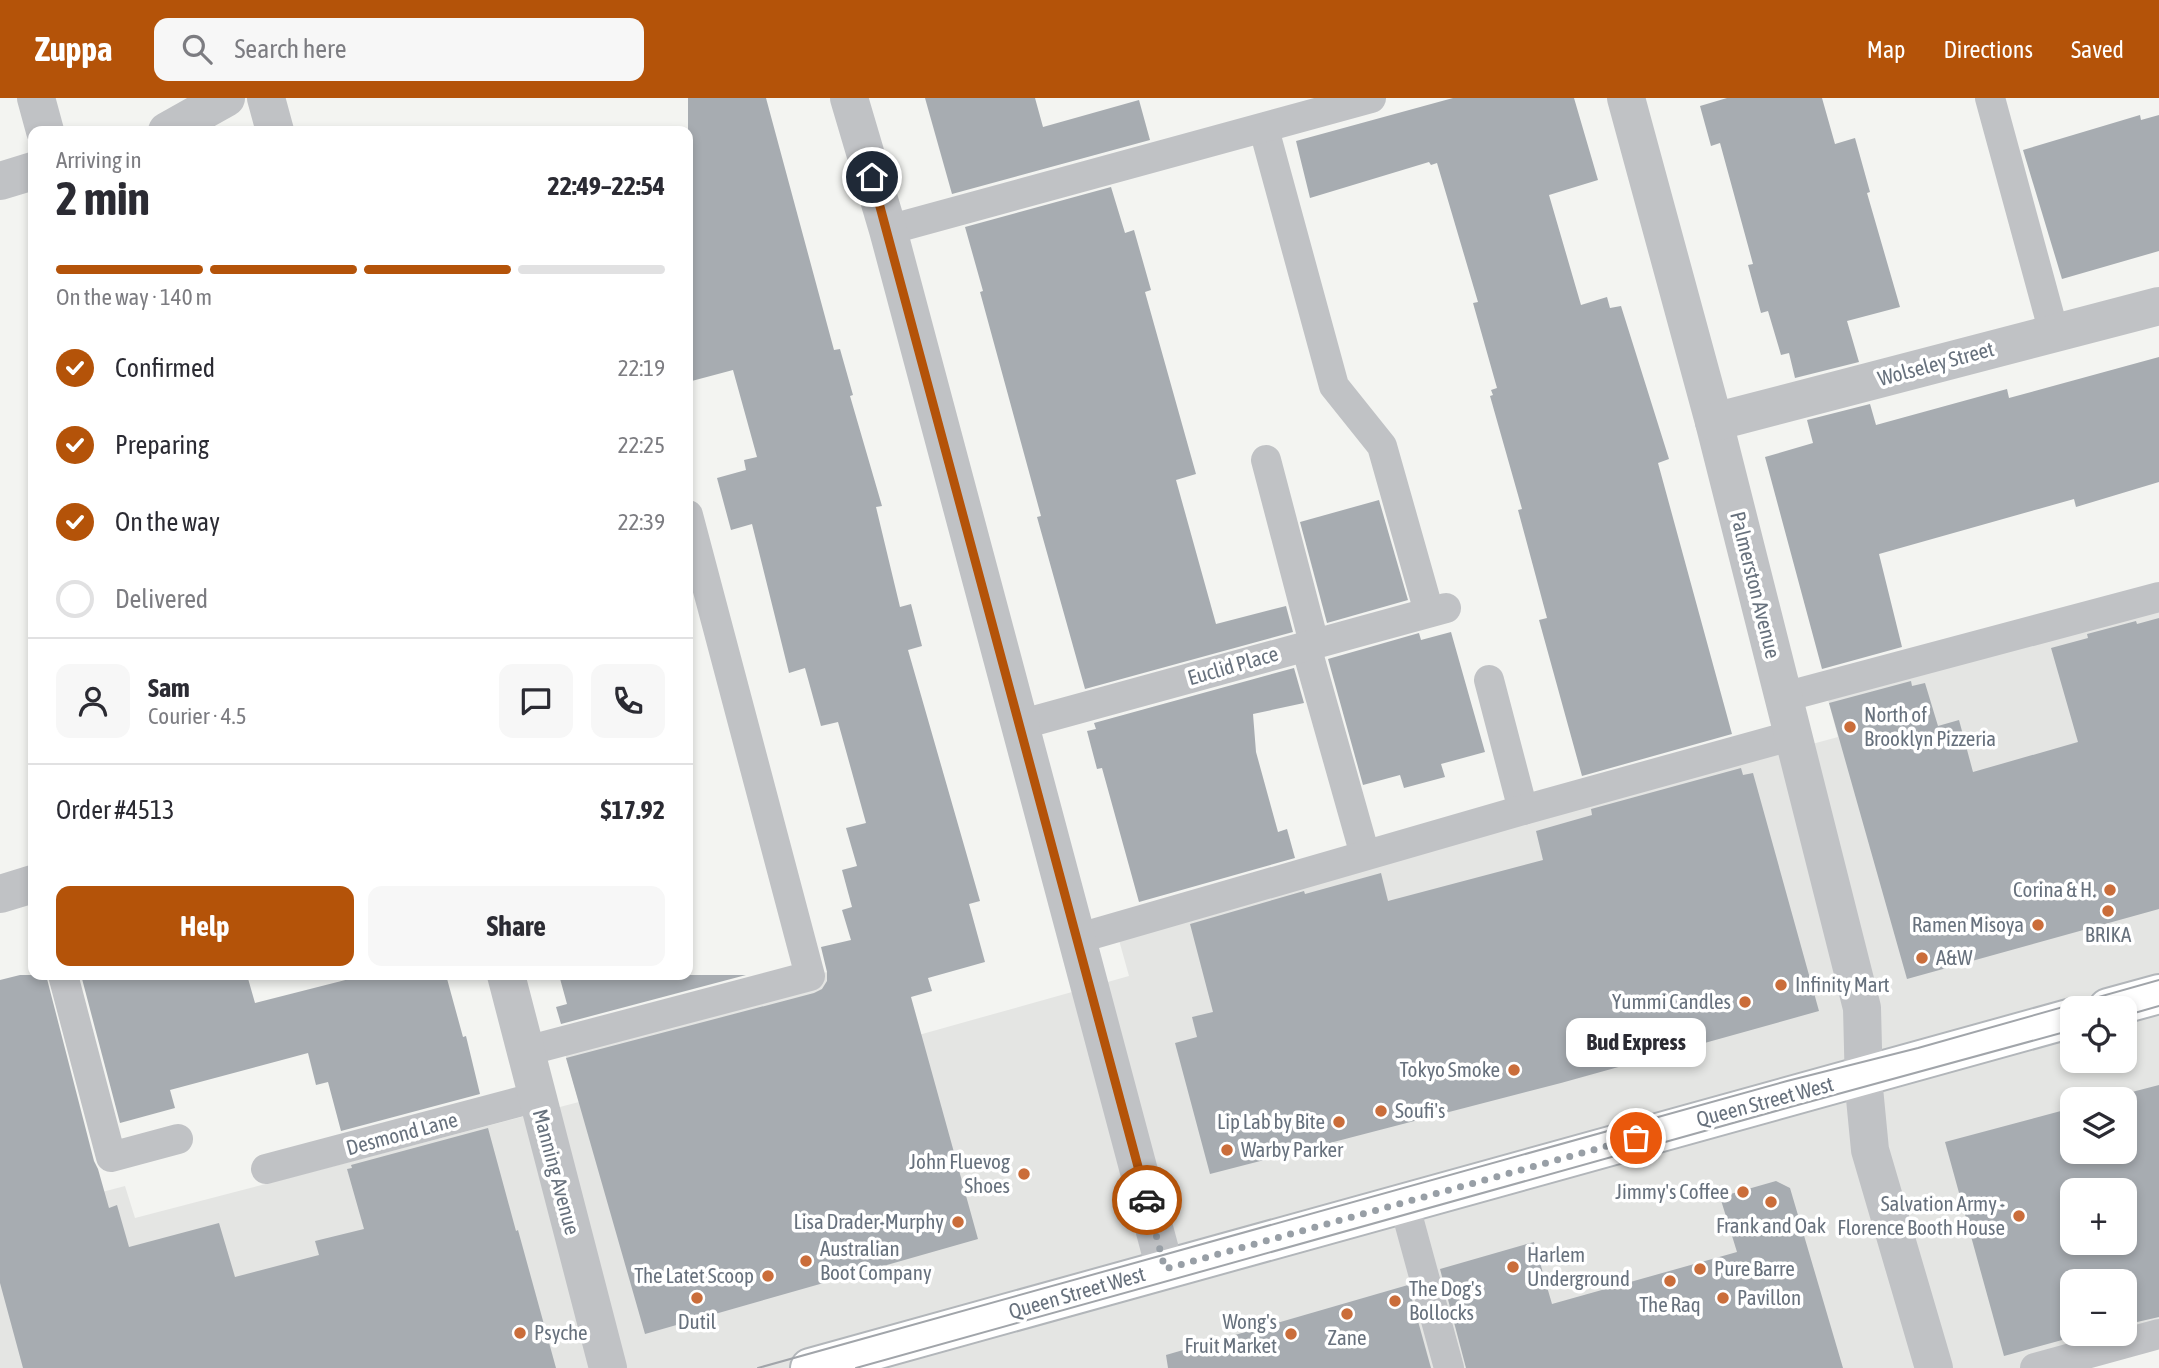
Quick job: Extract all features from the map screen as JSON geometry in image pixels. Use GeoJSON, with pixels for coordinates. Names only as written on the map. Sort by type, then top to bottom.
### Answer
{"type":"FeatureCollection","features":[{"type":"Feature","properties":{"kind":"main road"},"geometry":{"type":"LineString","coordinates":[[2137,1000],[2159,994]]}},
{"type":"Feature","properties":{"kind":"main road","name":"Queen Street West"},"geometry":{"type":"LineString","coordinates":[[810,1368],[2060,1021]]}},
{"type":"Feature","properties":{"kind":"street"},"geometry":{"type":"LineString","coordinates":[[36,98],[44,126]]}},
{"type":"Feature","properties":{"kind":"street"},"geometry":{"type":"LineString","coordinates":[[176,126],[226,98]]}},
{"type":"Feature","properties":{"kind":"street"},"geometry":{"type":"LineString","coordinates":[[266,98],[274,126]]}},
{"type":"Feature","properties":{"kind":"street"},"geometry":{"type":"LineString","coordinates":[[849,98],[888,230],[1165,1269]]}},
{"type":"Feature","properties":{"kind":"street","name":"Palmerston Avenue"},"geometry":{"type":"LineString","coordinates":[[1626,98],[1714,422],[1862,1008],[1870,1150],[1934,1368]]}},
{"type":"Feature","properties":{"kind":"street"},"geometry":{"type":"LineString","coordinates":[[0,181],[28,173]]}},
{"type":"Feature","properties":{"kind":"street","name":"Wolseley Street"},"geometry":{"type":"LineString","coordinates":[[1714,422],[2159,306]]}},
{"type":"Feature","properties":{"kind":"street"},"geometry":{"type":"LineString","coordinates":[[0,894],[28,886]]}},
{"type":"Feature","properties":{"kind":"street","name":"Manning Avenue"},"geometry":{"type":"LineString","coordinates":[[507,980],[608,1368]]}},
{"type":"Feature","properties":{"kind":"lane"},"geometry":{"type":"LineString","coordinates":[[888,230],[1371,98]]}},
{"type":"Feature","properties":{"kind":"lane"},"geometry":{"type":"LineString","coordinates":[[1990,98],[2054,333]]}},
{"type":"Feature","properties":{"kind":"lane","name":"Euclid Place"},"geometry":{"type":"LineString","coordinates":[[1019,725],[1437,610],[1382,446],[1334,386],[1264,129]]}},
{"type":"Feature","properties":{"kind":"lane"},"geometry":{"type":"LineString","coordinates":[[1266,460],[1365,855]]}},
{"type":"Feature","properties":{"kind":"lane"},"geometry":{"type":"LineString","coordinates":[[526,1051],[810,976],[693,534]]}},
{"type":"Feature","properties":{"kind":"lane"},"geometry":{"type":"LineString","coordinates":[[1784,697],[2159,597]]}},
{"type":"Feature","properties":{"kind":"lane"},"geometry":{"type":"LineString","coordinates":[[1489,680],[1523,810]]}},
{"type":"Feature","properties":{"kind":"lane"},"geometry":{"type":"LineString","coordinates":[[1076,939],[1794,735]]}},
{"type":"Feature","properties":{"kind":"lane"},"geometry":{"type":"LineString","coordinates":[[63,980],[111,1157],[178,1139]]}},
{"type":"Feature","properties":{"kind":"lane","name":"Desmond Lane"},"geometry":{"type":"LineString","coordinates":[[266,1169],[537,1097]]}},
{"type":"Feature","properties":{"kind":"lane"},"geometry":{"type":"LineString","coordinates":[[1404,1203],[1449,1368]]}},
{"type":"Feature","properties":{"kind":"lane"},"geometry":{"type":"LineString","coordinates":[[2035,1368],[2159,1334]]}},
{"type":"Feature","properties":{"kind":"shaded area"},"geometry":{"type":"Polygon","coordinates":[[[2159,607],[2159,1344],[2073,1368],[0,1368],[0,1219],[125,1186],[135,1218],[579,1102],[563,1047],[827,972],[851,1054],[1129,976],[1117,933],[1838,737],[1827,696],[2159,607]]]}},
{"type":"Feature","properties":{"kind":"building"},"geometry":{"type":"Polygon","coordinates":[[[688,98],[766,98],[834,350],[840,349],[853,395],[850,396],[882,506],[876,507],[900,607],[911,604],[922,646],[908,650],[980,901],[969,904],[985,962],[928,978],[932,991],[911,997],[978,1239],[645,1334],[566,1058],[822,989],[827,981],[827,972],[821,947],[851,940],[842,910],[852,907],[842,870],[857,866],[846,828],[866,823],[838,722],[821,726],[805,668],[789,673],[752,524],[731,530],[717,478],[746,470],[744,460],[757,457],[733,370],[693,381],[693,126],[688,126],[688,98]]]}},
{"type":"Feature","properties":{"kind":"building"},"geometry":{"type":"Polygon","coordinates":[[[925,98],[1035,98],[1043,127],[1139,100],[1150,140],[952,194],[925,98]]]}},
{"type":"Feature","properties":{"kind":"building"},"geometry":{"type":"Polygon","coordinates":[[[1453,98],[1574,98],[1598,180],[1549,195],[1581,305],[1607,297],[1610,308],[1621,306],[1669,459],[1658,463],[1732,734],[1582,776],[1539,620],[1547,618],[1518,510],[1522,509],[1490,396],[1493,395],[1491,390],[1497,388],[1473,303],[1478,302],[1437,163],[1431,165],[1429,162],[1310,198],[1296,141],[1453,98]]]}},
{"type":"Feature","properties":{"kind":"building"},"geometry":{"type":"Polygon","coordinates":[[[1727,98],[1822,98],[1835,144],[1855,138],[1870,192],[1867,193],[1900,307],[1847,321],[1859,362],[1795,378],[1789,353],[1781,355],[1768,311],[1761,313],[1748,265],[1753,264],[1720,143],[1711,146],[1700,106],[1727,98]]]}},
{"type":"Feature","properties":{"kind":"building"},"geometry":{"type":"Polygon","coordinates":[[[2140,115],[2141,120],[2159,115],[2159,251],[2062,279],[2023,150],[2140,115]]]}},
{"type":"Feature","properties":{"kind":"building"},"geometry":{"type":"Polygon","coordinates":[[[1111,187],[1125,233],[1134,230],[1151,290],[1145,292],[1196,474],[1176,480],[1216,624],[1286,606],[1293,632],[1085,689],[1037,517],[1041,516],[965,227],[1111,187]]]}},
{"type":"Feature","properties":{"kind":"building"},"geometry":{"type":"Polygon","coordinates":[[[2159,357],[2159,482],[2076,507],[2074,499],[1879,554],[1902,647],[1822,669],[1765,457],[1813,443],[1807,420],[1870,404],[1876,425],[2007,389],[2009,398],[2159,357]]]}},
{"type":"Feature","properties":{"kind":"building"},"geometry":{"type":"Polygon","coordinates":[[[1379,500],[1408,600],[1327,623],[1300,522],[1379,500]]]}},
{"type":"Feature","properties":{"kind":"building"},"geometry":{"type":"Polygon","coordinates":[[[2159,618],[2159,909],[1907,979],[1829,703],[1911,681],[1912,686],[1925,683],[1938,726],[1959,720],[1973,772],[2078,742],[2051,648],[2088,638],[2087,634],[2159,618]]]}},
{"type":"Feature","properties":{"kind":"building"},"geometry":{"type":"Polygon","coordinates":[[[1451,632],[1485,752],[1441,764],[1445,777],[1404,788],[1400,775],[1363,785],[1328,659],[1419,633],[1421,640],[1451,632]]]}},
{"type":"Feature","properties":{"kind":"building"},"geometry":{"type":"Polygon","coordinates":[[[1294,668],[1304,703],[1253,714],[1256,752],[1278,832],[1287,829],[1295,858],[1139,902],[1102,768],[1097,769],[1087,731],[1096,729],[1094,723],[1294,668]]]}},
{"type":"Feature","properties":{"kind":"building"},"geometry":{"type":"Polygon","coordinates":[[[1741,768],[1743,775],[1753,773],[1819,1011],[1561,1083],[1210,1174],[1175,1043],[1197,1037],[1192,1017],[1213,1012],[1190,924],[1304,891],[1305,894],[1381,873],[1388,901],[1543,860],[1536,831],[1592,815],[1591,809],[1741,768]]]}},
{"type":"Feature","properties":{"kind":"building"},"geometry":{"type":"Polygon","coordinates":[[[28,975],[28,980],[47,980],[94,1161],[109,1208],[117,1205],[129,1247],[219,1223],[235,1277],[319,1255],[315,1241],[364,1229],[347,1169],[352,1168],[351,1165],[488,1128],[556,1368],[23,1368],[0,1283],[0,980],[28,975]]]}},
{"type":"Feature","properties":{"kind":"building"},"geometry":{"type":"Polygon","coordinates":[[[693,975],[746,975],[561,1024],[556,1007],[567,1004],[560,980],[693,980],[693,975]]]}},
{"type":"Feature","properties":{"kind":"building"},"geometry":{"type":"Polygon","coordinates":[[[82,980],[248,980],[255,1003],[345,980],[447,980],[463,1037],[466,1036],[480,1094],[341,1131],[328,1082],[316,1085],[308,1053],[170,1090],[175,1108],[120,1123],[82,980]]]}},
{"type":"Feature","properties":{"kind":"building","name":"Salvation Army - Florence Booth House"},"geometry":{"type":"Polygon","coordinates":[[[2159,1085],[2159,1317],[2137,1322],[2137,1269],[2060,1269],[2060,1341],[2004,1356],[1945,1142],[2060,1111],[2060,1164],[2137,1164],[2137,1091],[2159,1085]]]}},
{"type":"Feature","properties":{"kind":"building"},"geometry":{"type":"Polygon","coordinates":[[[1776,1181],[1790,1188],[1843,1368],[1466,1368],[1440,1269],[1534,1242],[1552,1304],[1737,1252],[1720,1197],[1776,1181]]]}},
{"type":"Feature","properties":{"kind":"building"},"geometry":{"type":"Polygon","coordinates":[[[1408,1285],[1431,1368],[1168,1368],[1166,1355],[1408,1285]]]}},
{"type":"Feature","properties":{"kind":"tram line"},"geometry":{"type":"LineString","coordinates":[[758,1368],[2159,980]]}},
{"type":"Feature","properties":{"kind":"tram line"},"geometry":{"type":"LineString","coordinates":[[2137,1012],[2159,1006]]}},
{"type":"Feature","properties":{"kind":"tram line"},"geometry":{"type":"LineString","coordinates":[[856,1368],[2060,1033]]}},
{"type":"Feature","properties":{"kind":"way so far"},"geometry":{"type":"LineString","coordinates":[[1147,1200],[1165,1269],[1636,1138]]}},
{"type":"Feature","properties":{"kind":"place","name":"North of Brooklyn Pizzeria"},"geometry":{"type":"Point","coordinates":[1850,727]}},
{"type":"Feature","properties":{"kind":"place","name":"Corina & H."},"geometry":{"type":"Point","coordinates":[2110,890]}},
{"type":"Feature","properties":{"kind":"place","name":"BRIKA"},"geometry":{"type":"Point","coordinates":[2108,911]}},
{"type":"Feature","properties":{"kind":"place","name":"Ramen Misoya"},"geometry":{"type":"Point","coordinates":[2038,925]}},
{"type":"Feature","properties":{"kind":"place","name":"A&W"},"geometry":{"type":"Point","coordinates":[1922,958]}},
{"type":"Feature","properties":{"kind":"place","name":"Infinity Mart"},"geometry":{"type":"Point","coordinates":[1781,985]}},
{"type":"Feature","properties":{"kind":"place","name":"Yummi Candles"},"geometry":{"type":"Point","coordinates":[1745,1002]}},
{"type":"Feature","properties":{"kind":"place","name":"Tokyo Smoke"},"geometry":{"type":"Point","coordinates":[1514,1070]}},
{"type":"Feature","properties":{"kind":"place","name":"Soufi's"},"geometry":{"type":"Point","coordinates":[1381,1111]}},
{"type":"Feature","properties":{"kind":"place","name":"Lip Lab by Bite"},"geometry":{"type":"Point","coordinates":[1339,1122]}},
{"type":"Feature","properties":{"kind":"place","name":"Bud Express"},"geometry":{"type":"Point","coordinates":[1636,1138]}},
{"type":"Feature","properties":{"kind":"place","name":"Warby Parker"},"geometry":{"type":"Point","coordinates":[1227,1150]}},
{"type":"Feature","properties":{"kind":"place","name":"John Fluevog Shoes"},"geometry":{"type":"Point","coordinates":[1024,1174]}},
{"type":"Feature","properties":{"kind":"place","name":"Jimmy's Coffee"},"geometry":{"type":"Point","coordinates":[1743,1192]}},
{"type":"Feature","properties":{"kind":"place","name":"Frank and Oak"},"geometry":{"type":"Point","coordinates":[1771,1202]}},
{"type":"Feature","properties":{"kind":"place","name":"Salvation Army - Florence Booth House"},"geometry":{"type":"Point","coordinates":[2019,1216]}},
{"type":"Feature","properties":{"kind":"place","name":"Lisa Drader-Murphy"},"geometry":{"type":"Point","coordinates":[958,1222]}},
{"type":"Feature","properties":{"kind":"place","name":"Australian Boot Company"},"geometry":{"type":"Point","coordinates":[806,1261]}},
{"type":"Feature","properties":{"kind":"place","name":"Harlem Underground"},"geometry":{"type":"Point","coordinates":[1513,1267]}},
{"type":"Feature","properties":{"kind":"place","name":"Pure Barre"},"geometry":{"type":"Point","coordinates":[1700,1269]}},
{"type":"Feature","properties":{"kind":"place","name":"The Latet Scoop"},"geometry":{"type":"Point","coordinates":[768,1276]}},
{"type":"Feature","properties":{"kind":"place","name":"The Raq"},"geometry":{"type":"Point","coordinates":[1670,1281]}},
{"type":"Feature","properties":{"kind":"place","name":"Dutil"},"geometry":{"type":"Point","coordinates":[697,1298]}},
{"type":"Feature","properties":{"kind":"place","name":"Pavillon"},"geometry":{"type":"Point","coordinates":[1723,1298]}},
{"type":"Feature","properties":{"kind":"place","name":"The Dog's Bollocks"},"geometry":{"type":"Point","coordinates":[1395,1301]}},
{"type":"Feature","properties":{"kind":"place","name":"Zane"},"geometry":{"type":"Point","coordinates":[1347,1314]}},
{"type":"Feature","properties":{"kind":"place","name":"Psyche"},"geometry":{"type":"Point","coordinates":[520,1333]}},
{"type":"Feature","properties":{"kind":"place","name":"Wong's Fruit Market"},"geometry":{"type":"Point","coordinates":[1291,1334]}},
{"type":"Feature","properties":{"kind":"route"},"geometry":{"type":"LineString","coordinates":[[872,177],[1147,1200]]}}]}
